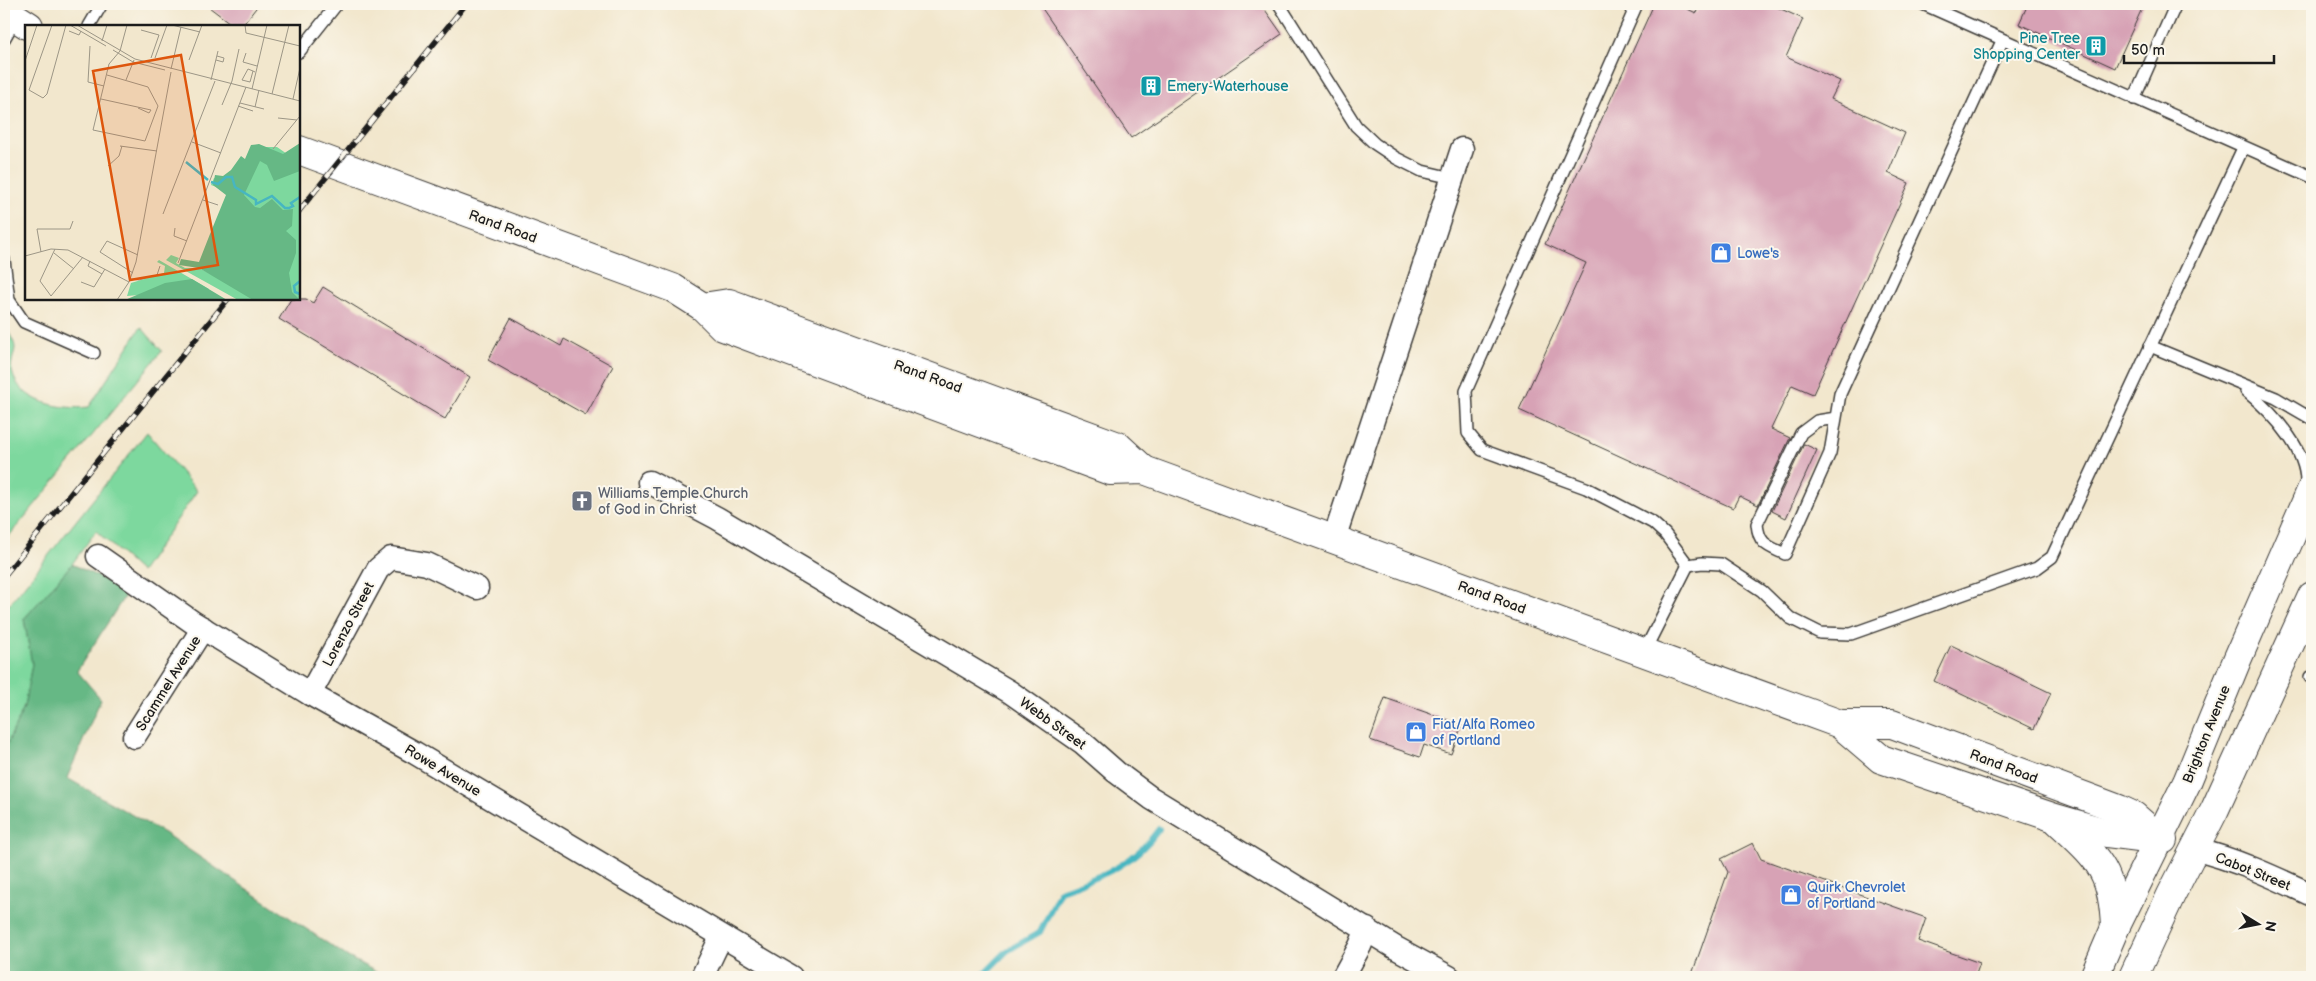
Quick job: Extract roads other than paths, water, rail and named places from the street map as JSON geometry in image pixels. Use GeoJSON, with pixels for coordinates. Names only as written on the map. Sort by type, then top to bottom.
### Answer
{"type":"FeatureCollection","features":[{"type":"Feature","properties":{"kind":"main road","name":"Rand Road"},"geometry":{"type":"LineString","coordinates":[[300,150],[673,288],[703,307],[729,303],[1081,432],[1118,446],[1144,470],[1840,724],[1892,724],[2119,809],[2134,816],[2158,838]]}},
{"type":"Feature","properties":{"kind":"main road","name":"Brighton Avenue"},"geometry":{"type":"LineString","coordinates":[[2094,977],[2115,928],[2187,782],[2312,488]]}},
{"type":"Feature","properties":{"kind":"main road"},"geometry":{"type":"LineString","coordinates":[[2133,977],[2193,849],[2214,809],[2312,596]]}},
{"type":"Feature","properties":{"kind":"main road","name":"Rand Road"},"geometry":{"type":"LineString","coordinates":[[1840,724],[1881,759],[2055,818],[2107,833],[2158,838],[2193,849]]}},
{"type":"Feature","properties":{"kind":"main road"},"geometry":{"type":"LineString","coordinates":[[2055,818],[2093,855],[2109,881],[2114,903],[2115,928]]}},
{"type":"Feature","properties":{"kind":"street"},"geometry":{"type":"LineString","coordinates":[[1334,539],[1462,149]]}},
{"type":"Feature","properties":{"kind":"street","name":"Webb Street"},"geometry":{"type":"LineString","coordinates":[[649,482],[717,518],[1010,692],[1083,743],[1116,772],[1151,798],[1449,977]]}},
{"type":"Feature","properties":{"kind":"street","name":"Rowe Avenue"},"geometry":{"type":"LineString","coordinates":[[98,556],[203,628],[310,694],[423,758],[721,937],[792,977]]}},
{"type":"Feature","properties":{"kind":"street","name":"Lorenzo Street"},"geometry":{"type":"LineString","coordinates":[[310,694],[373,577],[378,569],[391,558],[427,564],[477,588]]}},
{"type":"Feature","properties":{"kind":"street","name":"Scammel Avenue"},"geometry":{"type":"LineString","coordinates":[[134,737],[203,628]]}},
{"type":"Feature","properties":{"kind":"street","name":"Cabot Street"},"geometry":{"type":"LineString","coordinates":[[2193,849],[2219,856],[2273,876],[2312,895]]}},
{"type":"Feature","properties":{"kind":"street"},"geometry":{"type":"LineString","coordinates":[[1343,977],[1367,929]]}},
{"type":"Feature","properties":{"kind":"street"},"geometry":{"type":"LineString","coordinates":[[702,977],[721,937]]}},
{"type":"Feature","properties":{"kind":"lane"},"geometry":{"type":"LineString","coordinates":[[90,25],[102,4]]}},
{"type":"Feature","properties":{"kind":"lane"},"geometry":{"type":"LineString","coordinates":[[300,51],[337,4]]}},
{"type":"Feature","properties":{"kind":"lane"},"geometry":{"type":"LineString","coordinates":[[1279,4],[1356,126],[1375,144],[1396,158],[1422,171],[1452,178]]}},
{"type":"Feature","properties":{"kind":"lane"},"geometry":{"type":"LineString","coordinates":[[1637,4],[1466,391],[1466,414],[1468,433],[1482,450],[1586,488],[1653,523],[1665,534],[1688,565]]}},
{"type":"Feature","properties":{"kind":"lane"},"geometry":{"type":"LineString","coordinates":[[1923,4],[2002,41],[2312,177]]}},
{"type":"Feature","properties":{"kind":"lane"},"geometry":{"type":"LineString","coordinates":[[2134,99],[2176,4]]}},
{"type":"Feature","properties":{"kind":"lane"},"geometry":{"type":"LineString","coordinates":[[1836,418],[1817,421],[1801,433],[1757,524],[1759,536],[1767,546],[1785,554],[1830,453],[1836,418],[1840,394],[2002,41]]}},
{"type":"Feature","properties":{"kind":"lane"},"geometry":{"type":"LineString","coordinates":[[1688,565],[1702,563],[1721,564],[1762,591],[1790,618],[1820,633],[1850,634],[2037,568],[2052,557],[2243,148]]}},
{"type":"Feature","properties":{"kind":"lane"},"geometry":{"type":"LineString","coordinates":[[4,260],[9,300],[24,322],[94,353]]}},
{"type":"Feature","properties":{"kind":"lane"},"geometry":{"type":"LineString","coordinates":[[2150,346],[2237,384],[2312,408]]}},
{"type":"Feature","properties":{"kind":"lane"},"geometry":{"type":"LineString","coordinates":[[2237,384],[2267,408],[2286,431],[2299,456],[2306,485],[2300,514]]}},
{"type":"Feature","properties":{"kind":"lane"},"geometry":{"type":"LineString","coordinates":[[2276,398],[2312,419]]}},
{"type":"Feature","properties":{"kind":"lane"},"geometry":{"type":"LineString","coordinates":[[1644,652],[1688,565]]}},
{"type":"Feature","properties":{"kind":"waterway"},"geometry":{"type":"LineString","coordinates":[[981,977],[1007,951],[1040,932],[1060,891],[1115,869],[1138,853],[1159,829]]}},
{"type":"Feature","properties":{"kind":"railway"},"geometry":{"type":"LineString","coordinates":[[300,210],[466,4]]}},
{"type":"Feature","properties":{"kind":"railway"},"geometry":{"type":"LineString","coordinates":[[4,576],[227,300]]}},
{"type":"Feature","properties":{"kind":"place","name":"Pine Tree Shopping Center"},"geometry":{"type":"Point","coordinates":[2096,46]}},
{"type":"Feature","properties":{"kind":"place","name":"Emery-Waterhouse"},"geometry":{"type":"Point","coordinates":[1151,86]}},
{"type":"Feature","properties":{"kind":"place","name":"Lowe's"},"geometry":{"type":"Point","coordinates":[1721,253]}},
{"type":"Feature","properties":{"kind":"place","name":"Williams Temple Church of God in Christ"},"geometry":{"type":"Point","coordinates":[582,501]}},
{"type":"Feature","properties":{"kind":"place","name":"Fiat/Alfa Romeo of Portland"},"geometry":{"type":"Point","coordinates":[1416,732]}},
{"type":"Feature","properties":{"kind":"place","name":"Quirk Chevrolet of Portland"},"geometry":{"type":"Point","coordinates":[1791,895]}}]}
